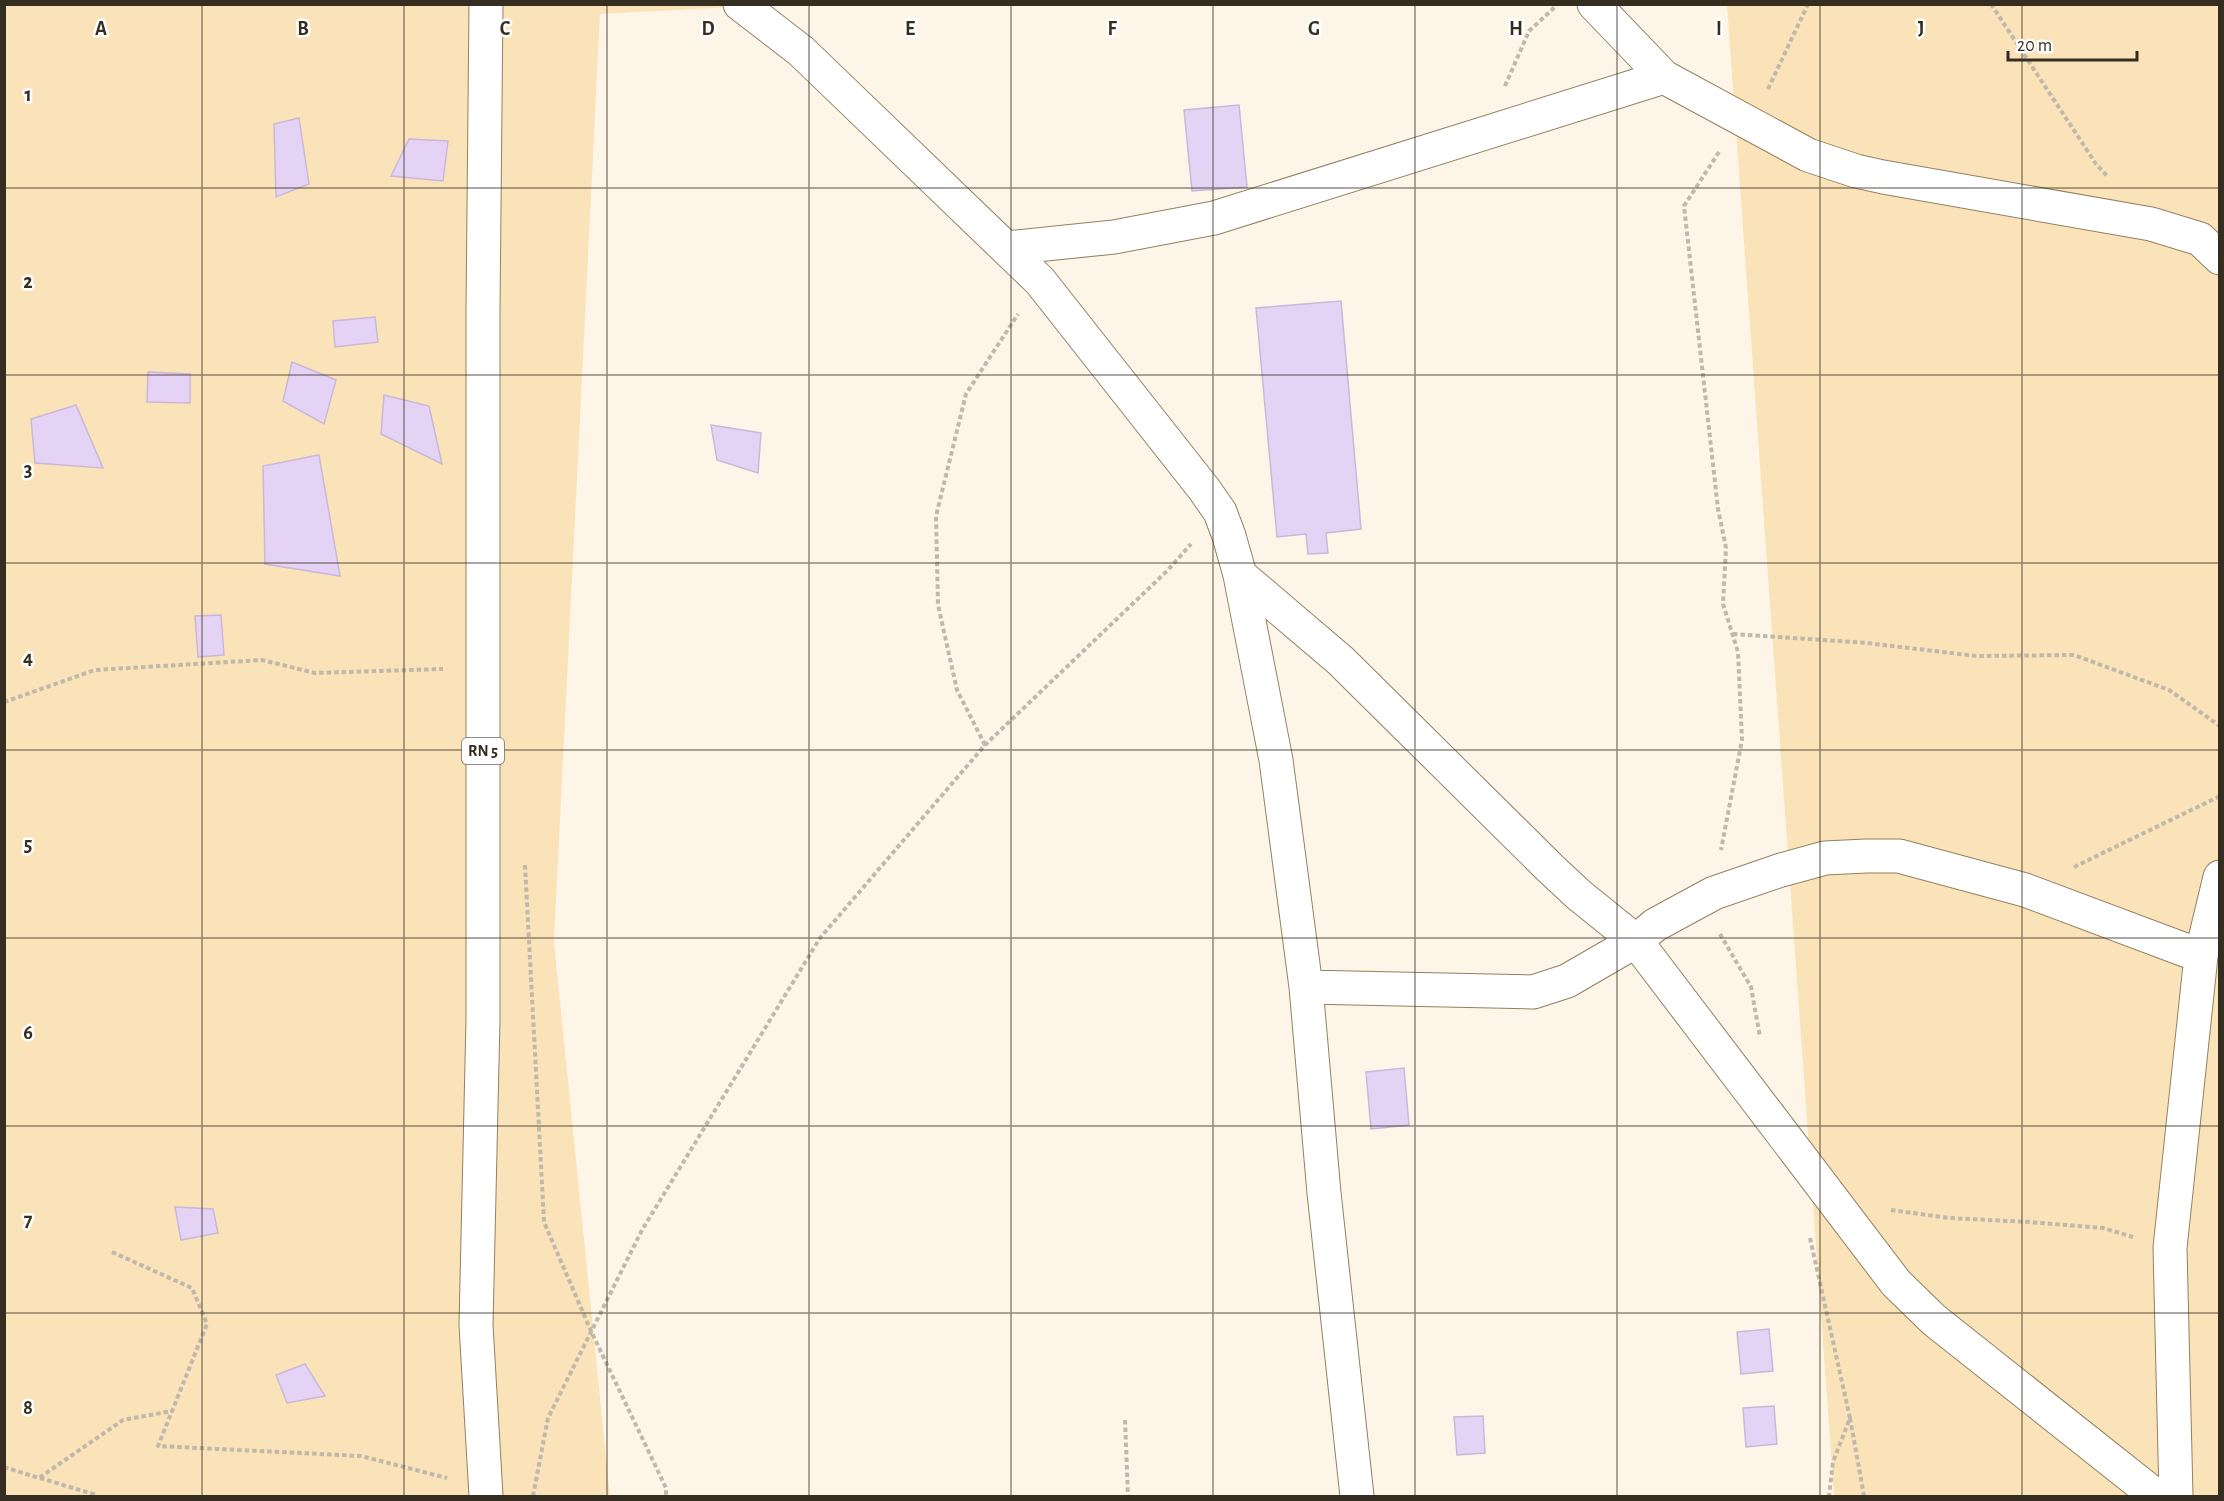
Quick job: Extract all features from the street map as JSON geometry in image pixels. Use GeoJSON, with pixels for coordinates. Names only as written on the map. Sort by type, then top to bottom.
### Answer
{"type":"FeatureCollection","features":[{"type":"Feature","properties":{"kind":"street","name":"RN 5"},"geometry":{"type":"LineString","coordinates":[[486,4],[483,311],[483,1019],[476,1324],[492,1494]]}},
{"type":"Feature","properties":{"kind":"street"},"geometry":{"type":"LineString","coordinates":[[740,4],[801,51],[1040,281],[1220,512],[1240,575],[1276,760],[1306,987],[1324,1193],[1357,1497]]}},
{"type":"Feature","properties":{"kind":"street"},"geometry":{"type":"LineString","coordinates":[[1594,4],[1664,77],[1808,155],[1856,171],[2151,224],[2200,239],[2220,258]]}},
{"type":"Feature","properties":{"kind":"street"},"geometry":{"type":"LineString","coordinates":[[1008,248],[1114,237],[1214,218],[1664,77]]}},
{"type":"Feature","properties":{"kind":"street"},"geometry":{"type":"LineString","coordinates":[[1240,575],[1341,661],[1558,875],[1636,941],[1837,1202],[1896,1283],[1928,1314],[2156,1497]]}},
{"type":"Feature","properties":{"kind":"street"},"geometry":{"type":"LineString","coordinates":[[1306,987],[1533,992],[1568,981],[1636,941],[1655,925],[1714,893],[1825,858],[1866,856],[1899,856],[2025,890],[2201,956]]}},
{"type":"Feature","properties":{"kind":"street"},"geometry":{"type":"LineString","coordinates":[[2176,1497],[2170,1248],[2201,956],[2220,877]]}},
{"type":"Feature","properties":{"kind":"path"},"geometry":{"type":"LineString","coordinates":[[1485,134],[1528,31],[1558,4]]}},
{"type":"Feature","properties":{"kind":"path"},"geometry":{"type":"LineString","coordinates":[[1761,1043],[1751,987],[1720,937],[1714,893],[1742,740],[1738,652],[1723,604],[1726,548],[1718,509],[1684,206],[1746,122],[1808,4]]}},
{"type":"Feature","properties":{"kind":"path"},"geometry":{"type":"LineString","coordinates":[[1991,4],[2096,164],[2112,181]]}},
{"type":"Feature","properties":{"kind":"path"},"geometry":{"type":"LineString","coordinates":[[985,745],[957,690],[938,605],[936,516],[966,394],[1040,281]]}},
{"type":"Feature","properties":{"kind":"path"},"geometry":{"type":"LineString","coordinates":[[533,1497],[548,1418],[642,1230],[820,938],[985,745],[1167,572],[1220,512]]}},
{"type":"Feature","properties":{"kind":"path"},"geometry":{"type":"LineString","coordinates":[[1733,634],[1866,643],[1976,656],[2074,655],[2169,690],[2220,726]]}},
{"type":"Feature","properties":{"kind":"path"},"geometry":{"type":"LineString","coordinates":[[4,702],[95,670],[262,660],[315,673],[483,667]]}},
{"type":"Feature","properties":{"kind":"path"},"geometry":{"type":"LineString","coordinates":[[2025,890],[2220,796]]}},
{"type":"Feature","properties":{"kind":"path"},"geometry":{"type":"LineString","coordinates":[[525,864],[544,1222],[591,1331],[666,1488],[666,1497]]}},
{"type":"Feature","properties":{"kind":"path"},"geometry":{"type":"LineString","coordinates":[[1837,1202],[1949,1218],[2029,1221],[2103,1228],[2170,1248]]}},
{"type":"Feature","properties":{"kind":"path"},"geometry":{"type":"LineString","coordinates":[[1808,1228],[1850,1418],[1864,1497]]}},
{"type":"Feature","properties":{"kind":"path"},"geometry":{"type":"LineString","coordinates":[[112,1252],[192,1288],[207,1324],[158,1446],[361,1456],[492,1494]]}},
{"type":"Feature","properties":{"kind":"path"},"geometry":{"type":"LineString","coordinates":[[39,1478],[123,1420],[172,1412]]}},
{"type":"Feature","properties":{"kind":"path"},"geometry":{"type":"LineString","coordinates":[[1829,1497],[1833,1462],[1850,1418]]}},
{"type":"Feature","properties":{"kind":"path"},"geometry":{"type":"LineString","coordinates":[[1125,1419],[1128,1497]]}},
{"type":"Feature","properties":{"kind":"path"},"geometry":{"type":"LineString","coordinates":[[4,1467],[93,1494],[96,1497]]}},
{"type":"Feature","properties":{"kind":"shaded area"},"geometry":{"type":"Polygon","coordinates":[[[5,5],[771,5],[600,14],[554,942],[610,1496],[5,1496],[5,5]]]}},
{"type":"Feature","properties":{"kind":"shaded area"},"geometry":{"type":"Polygon","coordinates":[[[1727,5],[2219,5],[2219,1496],[1834,1496],[1727,5]]]}},
{"type":"Feature","properties":{"kind":"building"},"geometry":{"type":"Polygon","coordinates":[[[1239,105],[1247,187],[1192,191],[1184,110],[1239,105]]]}},
{"type":"Feature","properties":{"kind":"building"},"geometry":{"type":"Polygon","coordinates":[[[299,118],[309,184],[276,197],[274,124],[299,118]]]}},
{"type":"Feature","properties":{"kind":"building"},"geometry":{"type":"Polygon","coordinates":[[[409,139],[448,141],[443,181],[391,176],[409,139]]]}},
{"type":"Feature","properties":{"kind":"building"},"geometry":{"type":"Polygon","coordinates":[[[1341,301],[1361,529],[1326,533],[1328,553],[1308,554],[1306,534],[1277,537],[1256,308],[1341,301]]]}},
{"type":"Feature","properties":{"kind":"building"},"geometry":{"type":"Polygon","coordinates":[[[375,317],[378,342],[335,347],[333,321],[375,317]]]}},
{"type":"Feature","properties":{"kind":"building"},"geometry":{"type":"Polygon","coordinates":[[[292,362],[336,380],[324,424],[283,401],[292,362]]]}},
{"type":"Feature","properties":{"kind":"building"},"geometry":{"type":"Polygon","coordinates":[[[148,372],[190,374],[190,403],[147,402],[148,372]]]}},
{"type":"Feature","properties":{"kind":"building"},"geometry":{"type":"Polygon","coordinates":[[[384,395],[429,406],[442,464],[381,434],[384,395]]]}},
{"type":"Feature","properties":{"kind":"building"},"geometry":{"type":"Polygon","coordinates":[[[76,405],[103,468],[35,463],[31,419],[76,405]]]}},
{"type":"Feature","properties":{"kind":"building"},"geometry":{"type":"Polygon","coordinates":[[[711,425],[761,433],[758,473],[717,460],[711,425]]]}},
{"type":"Feature","properties":{"kind":"building"},"geometry":{"type":"Polygon","coordinates":[[[319,455],[340,576],[265,564],[263,466],[319,455]]]}},
{"type":"Feature","properties":{"kind":"building"},"geometry":{"type":"Polygon","coordinates":[[[221,615],[224,655],[198,657],[195,616],[221,615]]]}},
{"type":"Feature","properties":{"kind":"building"},"geometry":{"type":"Polygon","coordinates":[[[1404,1068],[1409,1125],[1371,1129],[1366,1072],[1404,1068]]]}},
{"type":"Feature","properties":{"kind":"building"},"geometry":{"type":"Polygon","coordinates":[[[175,1207],[213,1209],[218,1233],[181,1240],[175,1207]]]}},
{"type":"Feature","properties":{"kind":"building"},"geometry":{"type":"Polygon","coordinates":[[[1769,1329],[1773,1371],[1741,1374],[1737,1332],[1769,1329]]]}},
{"type":"Feature","properties":{"kind":"building"},"geometry":{"type":"Polygon","coordinates":[[[305,1364],[325,1396],[287,1403],[276,1375],[305,1364]]]}},
{"type":"Feature","properties":{"kind":"building"},"geometry":{"type":"Polygon","coordinates":[[[1774,1406],[1777,1444],[1746,1447],[1743,1408],[1774,1406]]]}},
{"type":"Feature","properties":{"kind":"building"},"geometry":{"type":"Polygon","coordinates":[[[1483,1416],[1485,1453],[1457,1455],[1454,1417],[1483,1416]]]}}]}
